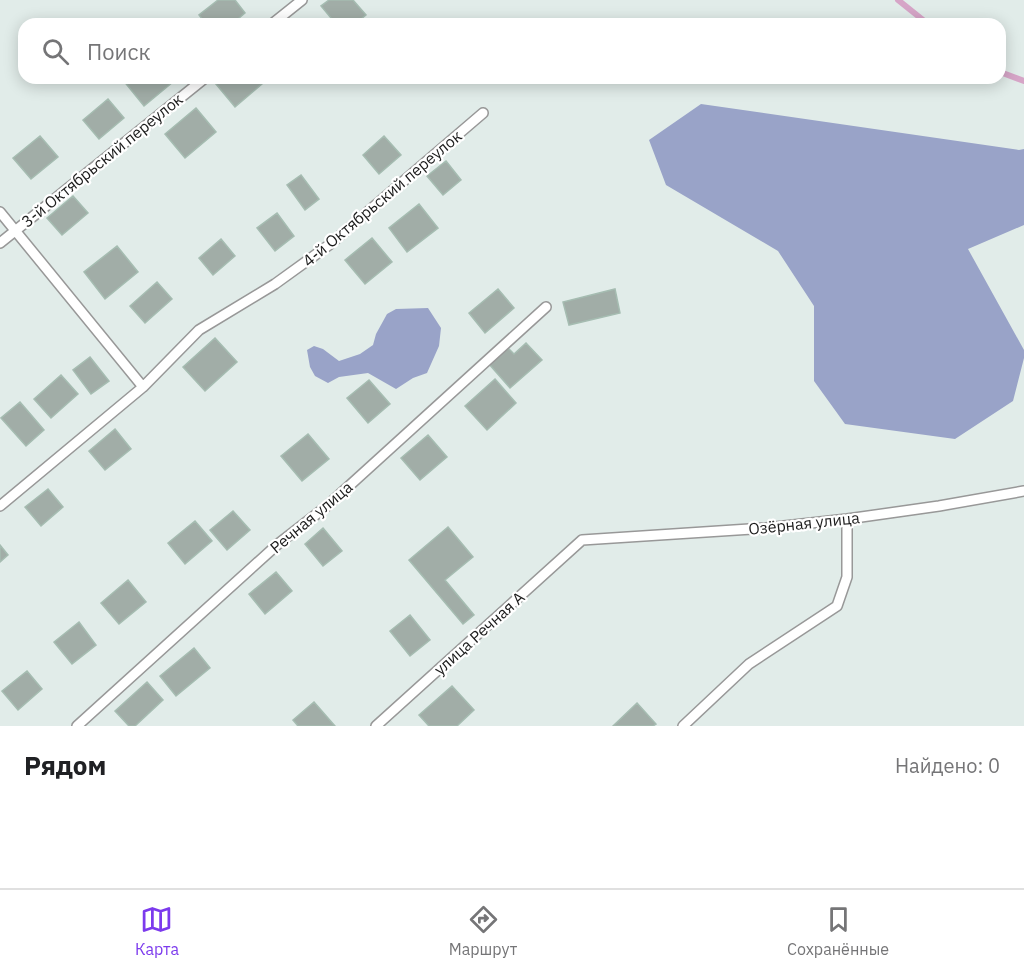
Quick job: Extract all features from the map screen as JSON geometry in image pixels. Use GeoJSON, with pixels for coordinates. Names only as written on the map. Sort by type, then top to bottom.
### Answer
{"type":"FeatureCollection","features":[{"type":"Feature","properties":{"kind":"lane"},"geometry":{"type":"LineString","coordinates":[[280,18],[302,0]]}},
{"type":"Feature","properties":{"kind":"lane","name":"3-й Октябрьский переулок"},"geometry":{"type":"LineString","coordinates":[[0,243],[198,84]]}},
{"type":"Feature","properties":{"kind":"lane","name":"4-й Октябрьский переулок"},"geometry":{"type":"LineString","coordinates":[[0,506],[143,387],[199,330],[275,284],[329,245],[483,112]]}},
{"type":"Feature","properties":{"kind":"lane"},"geometry":{"type":"LineString","coordinates":[[0,212],[143,387]]}},
{"type":"Feature","properties":{"kind":"lane","name":"Речная улица"},"geometry":{"type":"LineString","coordinates":[[76,726],[278,544],[327,506],[546,307]]}},
{"type":"Feature","properties":{"kind":"lane","name":"Озёрная улица"},"geometry":{"type":"LineString","coordinates":[[582,540],[766,528],[939,506],[1024,491]]}},
{"type":"Feature","properties":{"kind":"lane"},"geometry":{"type":"LineString","coordinates":[[683,726],[750,664],[837,606],[847,577],[847,519]]}},
{"type":"Feature","properties":{"kind":"lane","name":"улица Речная А"},"geometry":{"type":"LineString","coordinates":[[376,726],[582,540]]}},
{"type":"Feature","properties":{"kind":"shaded area"},"geometry":{"type":"Polygon","coordinates":[[[701,104],[1024,149],[1024,225],[968,249],[1024,350],[1013,401],[955,439],[845,424],[814,381],[814,306],[778,251],[666,185],[649,140],[701,104]]]}},
{"type":"Feature","properties":{"kind":"shaded area"},"geometry":{"type":"Polygon","coordinates":[[[428,308],[441,328],[439,346],[427,373],[413,378],[396,389],[368,373],[339,377],[328,383],[315,376],[310,367],[307,350],[314,346],[323,349],[339,361],[360,354],[373,345],[387,314],[396,309],[428,308]]]}},
{"type":"Feature","properties":{"kind":"building"},"geometry":{"type":"Polygon","coordinates":[[[218,0],[235,0],[245,13],[239,18],[201,18],[199,15],[218,0]]]}},
{"type":"Feature","properties":{"kind":"building"},"geometry":{"type":"Polygon","coordinates":[[[329,0],[353,0],[366,15],[362,18],[331,18],[321,6],[329,0]]]}},
{"type":"Feature","properties":{"kind":"building"},"geometry":{"type":"Polygon","coordinates":[[[126,84],[171,84],[144,106],[126,84]]]}},
{"type":"Feature","properties":{"kind":"building"},"geometry":{"type":"Polygon","coordinates":[[[216,84],[262,84],[235,107],[216,84]]]}},
{"type":"Feature","properties":{"kind":"building"},"geometry":{"type":"Polygon","coordinates":[[[108,99],[124,118],[99,139],[83,120],[108,99]]]}},
{"type":"Feature","properties":{"kind":"building"},"geometry":{"type":"Polygon","coordinates":[[[196,108],[216,132],[185,158],[165,134],[196,108]]]}},
{"type":"Feature","properties":{"kind":"building"},"geometry":{"type":"Polygon","coordinates":[[[40,136],[58,157],[31,179],[13,158],[40,136]]]}},
{"type":"Feature","properties":{"kind":"building"},"geometry":{"type":"Polygon","coordinates":[[[384,136],[401,155],[379,174],[363,155],[384,136]]]}},
{"type":"Feature","properties":{"kind":"building"},"geometry":{"type":"Polygon","coordinates":[[[446,161],[461,180],[443,195],[427,176],[446,161]]]}},
{"type":"Feature","properties":{"kind":"building"},"geometry":{"type":"Polygon","coordinates":[[[301,175],[319,199],[305,210],[287,185],[301,175]]]}},
{"type":"Feature","properties":{"kind":"building"},"geometry":{"type":"Polygon","coordinates":[[[73,196],[88,213],[62,235],[47,218],[73,196]]]}},
{"type":"Feature","properties":{"kind":"building"},"geometry":{"type":"Polygon","coordinates":[[[419,204],[438,228],[407,252],[389,228],[419,204]]]}},
{"type":"Feature","properties":{"kind":"building"},"geometry":{"type":"Polygon","coordinates":[[[277,213],[294,236],[275,251],[257,228],[277,213]]]}},
{"type":"Feature","properties":{"kind":"building"},"geometry":{"type":"Polygon","coordinates":[[[372,238],[392,262],[365,284],[345,260],[372,238]]]}},
{"type":"Feature","properties":{"kind":"building"},"geometry":{"type":"Polygon","coordinates":[[[221,239],[235,256],[213,275],[199,258],[221,239]]]}},
{"type":"Feature","properties":{"kind":"building"},"geometry":{"type":"Polygon","coordinates":[[[117,246],[138,272],[105,299],[84,272],[117,246]]]}},
{"type":"Feature","properties":{"kind":"building"},"geometry":{"type":"Polygon","coordinates":[[[157,282],[172,299],[145,323],[130,306],[157,282]]]}},
{"type":"Feature","properties":{"kind":"building"},"geometry":{"type":"Polygon","coordinates":[[[498,289],[514,308],[485,333],[469,313],[498,289]]]}},
{"type":"Feature","properties":{"kind":"building"},"geometry":{"type":"Polygon","coordinates":[[[615,289],[620,313],[569,325],[563,302],[615,289]]]}},
{"type":"Feature","properties":{"kind":"building"},"geometry":{"type":"Polygon","coordinates":[[[215,338],[237,362],[205,391],[183,367],[215,338]]]}},
{"type":"Feature","properties":{"kind":"building"},"geometry":{"type":"Polygon","coordinates":[[[526,343],[542,360],[510,388],[489,364],[508,348],[514,354],[526,343]]]}},
{"type":"Feature","properties":{"kind":"building"},"geometry":{"type":"Polygon","coordinates":[[[90,357],[109,381],[91,394],[73,370],[90,357]]]}},
{"type":"Feature","properties":{"kind":"building"},"geometry":{"type":"Polygon","coordinates":[[[61,375],[78,394],[51,418],[34,399],[61,375]]]}},
{"type":"Feature","properties":{"kind":"building"},"geometry":{"type":"Polygon","coordinates":[[[495,379],[516,403],[487,430],[465,406],[495,379]]]}},
{"type":"Feature","properties":{"kind":"building"},"geometry":{"type":"Polygon","coordinates":[[[369,380],[390,404],[368,423],[347,398],[369,380]]]}},
{"type":"Feature","properties":{"kind":"building"},"geometry":{"type":"Polygon","coordinates":[[[20,402],[44,430],[26,446],[1,418],[20,402]]]}},
{"type":"Feature","properties":{"kind":"building"},"geometry":{"type":"Polygon","coordinates":[[[115,429],[131,449],[105,470],[89,451],[115,429]]]}},
{"type":"Feature","properties":{"kind":"building"},"geometry":{"type":"Polygon","coordinates":[[[308,434],[329,459],[302,481],[281,456],[308,434]]]}},
{"type":"Feature","properties":{"kind":"building"},"geometry":{"type":"Polygon","coordinates":[[[428,435],[447,457],[420,480],[401,458],[428,435]]]}},
{"type":"Feature","properties":{"kind":"building"},"geometry":{"type":"Polygon","coordinates":[[[48,489],[63,507],[41,526],[25,507],[48,489]]]}},
{"type":"Feature","properties":{"kind":"building"},"geometry":{"type":"Polygon","coordinates":[[[233,511],[250,530],[227,550],[210,530],[233,511]]]}},
{"type":"Feature","properties":{"kind":"building"},"geometry":{"type":"Polygon","coordinates":[[[195,521],[212,541],[185,564],[168,543],[195,521]]]}},
{"type":"Feature","properties":{"kind":"building"},"geometry":{"type":"Polygon","coordinates":[[[448,527],[473,557],[445,580],[474,615],[463,624],[409,560],[448,527]]]}},
{"type":"Feature","properties":{"kind":"building"},"geometry":{"type":"Polygon","coordinates":[[[323,528],[342,551],[323,566],[305,544],[323,528]]]}},
{"type":"Feature","properties":{"kind":"building"},"geometry":{"type":"Polygon","coordinates":[[[0,545],[8,555],[0,562],[0,545]]]}},
{"type":"Feature","properties":{"kind":"building"},"geometry":{"type":"Polygon","coordinates":[[[276,572],[292,591],[265,614],[249,594],[276,572]]]}},
{"type":"Feature","properties":{"kind":"building"},"geometry":{"type":"Polygon","coordinates":[[[128,580],[146,602],[119,624],[101,603],[128,580]]]}},
{"type":"Feature","properties":{"kind":"building"},"geometry":{"type":"Polygon","coordinates":[[[410,615],[430,640],[410,656],[390,631],[410,615]]]}},
{"type":"Feature","properties":{"kind":"building"},"geometry":{"type":"Polygon","coordinates":[[[79,622],[96,645],[72,664],[54,642],[79,622]]]}},
{"type":"Feature","properties":{"kind":"building"},"geometry":{"type":"Polygon","coordinates":[[[194,648],[210,668],[176,696],[160,676],[194,648]]]}},
{"type":"Feature","properties":{"kind":"building"},"geometry":{"type":"Polygon","coordinates":[[[27,671],[42,689],[18,710],[2,691],[27,671]]]}},
{"type":"Feature","properties":{"kind":"building"},"geometry":{"type":"Polygon","coordinates":[[[147,682],[163,700],[135,726],[129,726],[115,711],[147,682]]]}},
{"type":"Feature","properties":{"kind":"building"},"geometry":{"type":"Polygon","coordinates":[[[452,686],[474,710],[457,726],[429,726],[419,715],[452,686]]]}},
{"type":"Feature","properties":{"kind":"building"},"geometry":{"type":"Polygon","coordinates":[[[314,702],[335,726],[298,726],[293,720],[314,702]]]}},
{"type":"Feature","properties":{"kind":"building"},"geometry":{"type":"Polygon","coordinates":[[[637,703],[656,724],[653,726],[613,726],[637,703]]]}},
{"type":"Feature","properties":{"kind":"waterway"},"geometry":{"type":"LineString","coordinates":[[898,0],[920,18]]}},
{"type":"Feature","properties":{"kind":"waterway"},"geometry":{"type":"LineString","coordinates":[[1006,74],[1024,81]]}}]}
